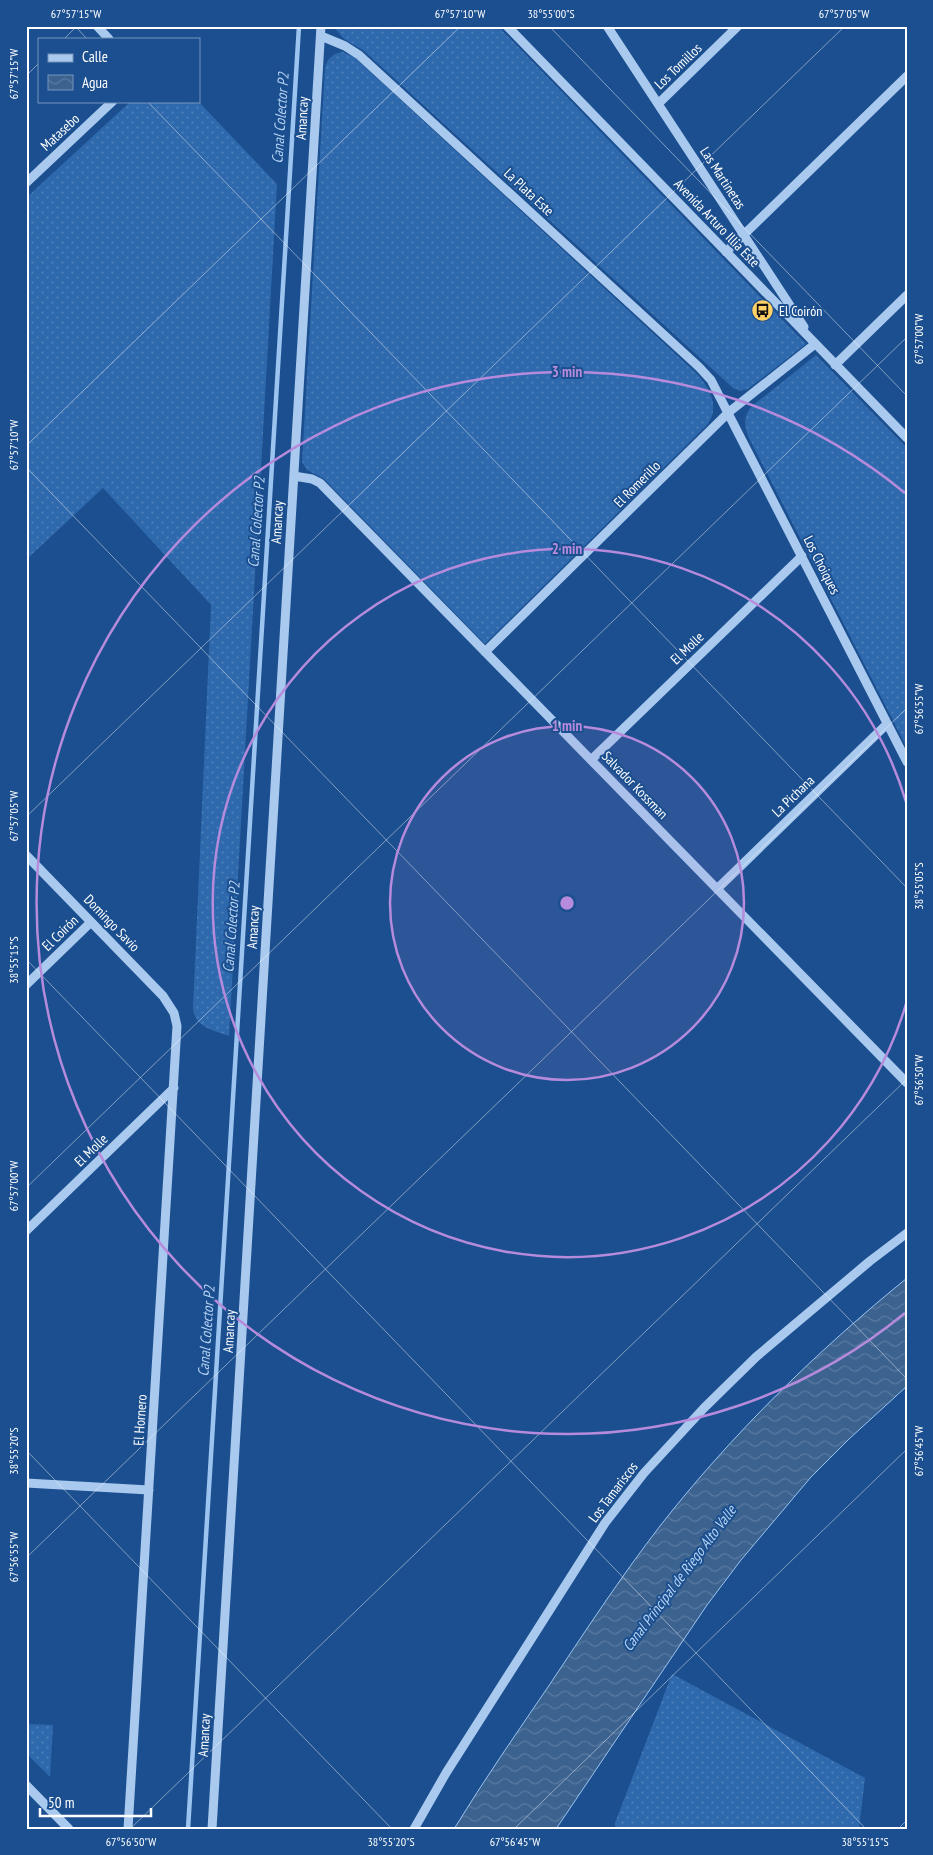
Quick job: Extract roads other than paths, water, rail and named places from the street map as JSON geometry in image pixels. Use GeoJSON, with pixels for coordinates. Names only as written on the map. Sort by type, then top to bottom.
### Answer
{"type":"FeatureCollection","features":[{"type":"Feature","properties":{"kind":"street"},"geometry":{"type":"LineString","coordinates":[[97,26],[108,38]]}},
{"type":"Feature","properties":{"kind":"street","name":"Amancay"},"geometry":{"type":"LineString","coordinates":[[212,1829],[321,26]]}},
{"type":"Feature","properties":{"kind":"street","name":"Avenida Arturo Illia Este"},"geometry":{"type":"LineString","coordinates":[[507,26],[907,438]]}},
{"type":"Feature","properties":{"kind":"street","name":"Las Martinetas"},"geometry":{"type":"LineString","coordinates":[[607,26],[815,344]]}},
{"type":"Feature","properties":{"kind":"street","name":"Los Tomillos"},"geometry":{"type":"LineString","coordinates":[[658,104],[738,26]]}},
{"type":"Feature","properties":{"kind":"street","name":"La Plata Este"},"geometry":{"type":"LineString","coordinates":[[321,36],[345,46],[359,55],[711,380]]}},
{"type":"Feature","properties":{"kind":"street"},"geometry":{"type":"LineString","coordinates":[[726,252],[907,76]]}},
{"type":"Feature","properties":{"kind":"street","name":"Matasebo"},"geometry":{"type":"LineString","coordinates":[[27,182],[112,102]]}},
{"type":"Feature","properties":{"kind":"street"},"geometry":{"type":"LineString","coordinates":[[835,365],[907,295]]}},
{"type":"Feature","properties":{"kind":"street","name":"El Romerillo"},"geometry":{"type":"LineString","coordinates":[[485,652],[729,412],[815,344]]}},
{"type":"Feature","properties":{"kind":"street","name":"Los Choiques"},"geometry":{"type":"LineString","coordinates":[[711,380],[907,762]]}},
{"type":"Feature","properties":{"kind":"street","name":"Salvador Kossman"},"geometry":{"type":"LineString","coordinates":[[294,476],[312,479],[320,483],[907,1083]]}},
{"type":"Feature","properties":{"kind":"street","name":"El Molle"},"geometry":{"type":"LineString","coordinates":[[592,760],[802,556]]}},
{"type":"Feature","properties":{"kind":"street","name":"La Pichana"},"geometry":{"type":"LineString","coordinates":[[717,888],[888,724]]}},
{"type":"Feature","properties":{"kind":"street","name":"Domingo Savio"},"geometry":{"type":"LineString","coordinates":[[26,854],[163,996],[174,1013]]}},
{"type":"Feature","properties":{"kind":"street","name":"El Coirón"},"geometry":{"type":"LineString","coordinates":[[26,985],[91,922]]}},
{"type":"Feature","properties":{"kind":"street","name":"El Hornero"},"geometry":{"type":"LineString","coordinates":[[128,1829],[178,1033],[174,1013]]}},
{"type":"Feature","properties":{"kind":"street","name":"El Molle"},"geometry":{"type":"LineString","coordinates":[[26,1231],[174,1088]]}},
{"type":"Feature","properties":{"kind":"street","name":"Los Tamariscos"},"geometry":{"type":"LineString","coordinates":[[414,1829],[446,1773],[605,1523],[644,1473],[739,1372],[852,1275],[907,1233]]}},
{"type":"Feature","properties":{"kind":"street"},"geometry":{"type":"LineString","coordinates":[[26,1483],[149,1490]]}},
{"type":"Feature","properties":{"kind":"street"},"geometry":{"type":"LineString","coordinates":[[26,1785],[69,1829]]}},
{"type":"Feature","properties":{"kind":"water","name":"Canal Principal de Riego Alto Valle"},"geometry":{"type":"Polygon","coordinates":[[[907,1278],[907,1386],[811,1477],[741,1560],[707,1605],[556,1829],[454,1829],[500,1757],[616,1586],[660,1526],[716,1459],[776,1395],[840,1335],[907,1278]]]}},
{"type":"Feature","properties":{"kind":"waterway","name":"Canal Colector P2"},"geometry":{"type":"LineString","coordinates":[[188,1829],[299,26]]}},
{"type":"Feature","properties":{"kind":"place","name":"El Coirón"},"geometry":{"type":"Point","coordinates":[763,311]}}]}
